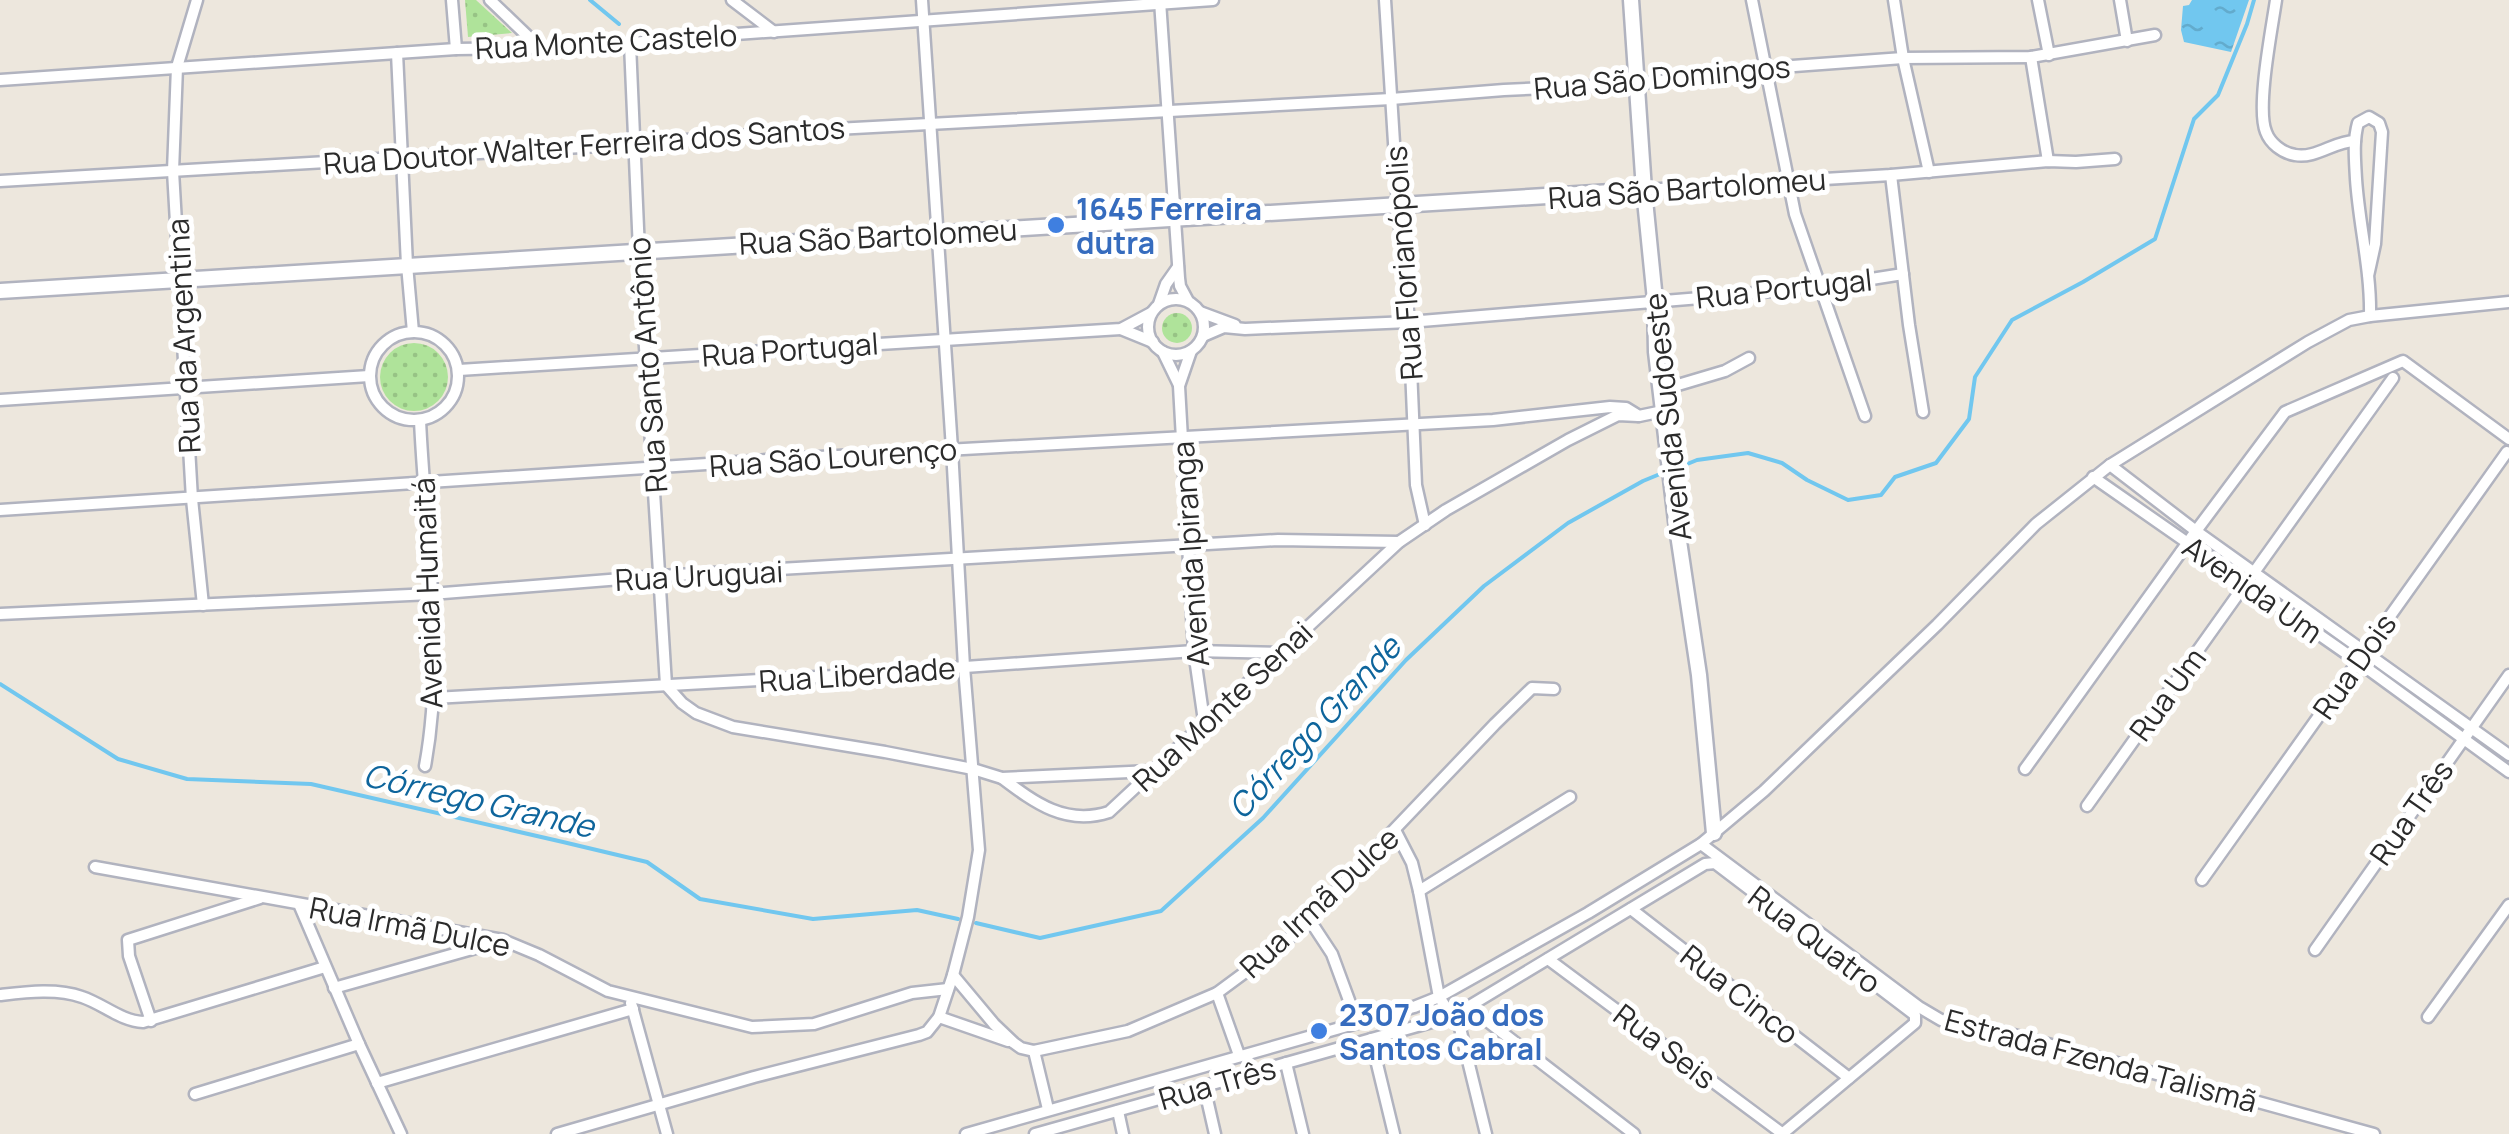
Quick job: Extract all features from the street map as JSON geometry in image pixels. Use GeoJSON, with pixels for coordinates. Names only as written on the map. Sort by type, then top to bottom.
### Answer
{"type":"FeatureCollection","features":[{"type":"Feature","properties":{"kind":"street","name":"Rua da Argentina"},"geometry":{"type":"LineString","coordinates":[[197,0],[177,67],[173,170],[192,498],[203,605]]}},
{"type":"Feature","properties":{"kind":"street"},"geometry":{"type":"LineString","coordinates":[[452,0],[456,49]]}},
{"type":"Feature","properties":{"kind":"street"},"geometry":{"type":"LineString","coordinates":[[490,0],[539,48]]}},
{"type":"Feature","properties":{"kind":"street"},"geometry":{"type":"LineString","coordinates":[[732,0],[774,32]]}},
{"type":"Feature","properties":{"kind":"street"},"geometry":{"type":"LineString","coordinates":[[556,1134],[754,1077],[920,1035],[938,1017],[953,975],[976,880],[978,850],[922,0]]}},
{"type":"Feature","properties":{"kind":"street","name":"Rua Monte Castelo"},"geometry":{"type":"LineString","coordinates":[[0,80],[396,52],[630,44],[667,38],[1212,0]]}},
{"type":"Feature","properties":{"kind":"street","name":"Rua Florianópolis"},"geometry":{"type":"LineString","coordinates":[[1385,0],[1409,322],[1416,485],[1425,525]]}},
{"type":"Feature","properties":{"kind":"street","name":"Avenida Sudoeste"},"geometry":{"type":"LineString","coordinates":[[1631,0],[1656,352],[1698,675],[1714,833]]}},
{"type":"Feature","properties":{"kind":"street"},"geometry":{"type":"LineString","coordinates":[[1752,0],[1800,229],[1865,416]]}},
{"type":"Feature","properties":{"kind":"street"},"geometry":{"type":"LineString","coordinates":[[1894,0],[1903,58],[1930,172]]}},
{"type":"Feature","properties":{"kind":"street"},"geometry":{"type":"LineString","coordinates":[[2038,0],[2048,55]]}},
{"type":"Feature","properties":{"kind":"street"},"geometry":{"type":"LineString","coordinates":[[2120,0],[2127,41]]}},
{"type":"Feature","properties":{"kind":"street"},"geometry":{"type":"LineString","coordinates":[[2276,0],[2262,111],[2268,137],[2279,149],[2296,155],[2354,141]]}},
{"type":"Feature","properties":{"kind":"street"},"geometry":{"type":"LineString","coordinates":[[1160,2],[1180,286],[1200,312],[1245,329]]}},
{"type":"Feature","properties":{"kind":"street","name":"Rua São Domingos"},"geometry":{"type":"LineString","coordinates":[[1168,111],[1637,84],[1766,68],[1903,58],[2031,57],[2155,34]]}},
{"type":"Feature","properties":{"kind":"street","name":"Rua Santo Antônio"},"geometry":{"type":"LineString","coordinates":[[630,44],[666,685]]}},
{"type":"Feature","properties":{"kind":"street"},"geometry":{"type":"LineString","coordinates":[[396,52],[414,332]]}},
{"type":"Feature","properties":{"kind":"street"},"geometry":{"type":"LineString","coordinates":[[2031,57],[2048,161]]}},
{"type":"Feature","properties":{"kind":"street","name":"Rua Doutor Walter Ferreira dos Santos"},"geometry":{"type":"LineString","coordinates":[[0,180],[1168,111]]}},
{"type":"Feature","properties":{"kind":"street"},"geometry":{"type":"LineString","coordinates":[[2368,276],[2375,244],[2382,132],[2379,123],[2369,117],[2360,120],[2354,141],[2370,316]]}},
{"type":"Feature","properties":{"kind":"street","name":"Rua São Bartolomeu"},"geometry":{"type":"LineString","coordinates":[[0,290],[1398,206],[2115,158]]}},
{"type":"Feature","properties":{"kind":"street"},"geometry":{"type":"LineString","coordinates":[[1891,175],[1908,325],[1923,412]]}},
{"type":"Feature","properties":{"kind":"street"},"geometry":{"type":"LineString","coordinates":[[1153,342],[1148,328],[1178,266]]}},
{"type":"Feature","properties":{"kind":"street","name":"Rua Portugal"},"geometry":{"type":"LineString","coordinates":[[1203,336],[1224,327],[1409,322],[1736,295],[1903,274]]}},
{"type":"Feature","properties":{"kind":"street"},"geometry":{"type":"LineString","coordinates":[[1122,329],[1176,298],[1188,301]]}},
{"type":"Feature","properties":{"kind":"street"},"geometry":{"type":"LineString","coordinates":[[966,1134],[1440,997],[1701,844],[1764,791],[2036,524],[2110,465],[2349,320],[2509,302]]}},
{"type":"Feature","properties":{"kind":"street"},"geometry":{"type":"LineString","coordinates":[[1179,386],[1191,350],[1203,336],[1200,312]]}},
{"type":"Feature","properties":{"kind":"street"},"geometry":{"type":"LineString","coordinates":[[1122,329],[1153,342],[1163,352],[1179,386]]}},
{"type":"Feature","properties":{"kind":"street","name":"Rua Portugal"},"geometry":{"type":"LineString","coordinates":[[459,370],[1122,329]]}},
{"type":"Feature","properties":{"kind":"street"},"geometry":{"type":"LineString","coordinates":[[402,333],[426,333],[438,338],[448,347],[459,370],[454,398],[433,416],[420,420],[407,420],[384,410],[371,389],[375,354],[402,333]]}},
{"type":"Feature","properties":{"kind":"street"},"geometry":{"type":"LineString","coordinates":[[1163,352],[1177,355],[1191,350]]}},
{"type":"Feature","properties":{"kind":"street"},"geometry":{"type":"LineString","coordinates":[[1661,390],[1711,376],[1749,358]]}},
{"type":"Feature","properties":{"kind":"street"},"geometry":{"type":"LineString","coordinates":[[2026,769],[2285,412],[2403,361],[2509,439]]}},
{"type":"Feature","properties":{"kind":"street"},"geometry":{"type":"LineString","coordinates":[[0,400],[370,376]]}},
{"type":"Feature","properties":{"kind":"street"},"geometry":{"type":"LineString","coordinates":[[2255,571],[2394,378]]}},
{"type":"Feature","properties":{"kind":"street","name":"Avenida Ipiranga"},"geometry":{"type":"LineString","coordinates":[[1179,386],[1194,651],[1204,721]]}},
{"type":"Feature","properties":{"kind":"street","name":"Rua São Lourenço"},"geometry":{"type":"LineString","coordinates":[[0,510],[1493,420],[1610,407],[1626,408],[1639,416],[1663,411]]}},
{"type":"Feature","properties":{"kind":"street"},"geometry":{"type":"LineString","coordinates":[[1425,525],[1568,440],[1618,415],[1639,416]]}},
{"type":"Feature","properties":{"kind":"street","name":"Avenida Humaitá"},"geometry":{"type":"LineString","coordinates":[[420,420],[435,650],[434,698],[425,766]]}},
{"type":"Feature","properties":{"kind":"street","name":"Rua Dois"},"geometry":{"type":"LineString","coordinates":[[2202,880],[2506,452]]}},
{"type":"Feature","properties":{"kind":"street","name":"Avenida Um"},"geometry":{"type":"LineString","coordinates":[[2110,465],[2255,571],[2360,656]]}},
{"type":"Feature","properties":{"kind":"street","name":"Avenida Um"},"geometry":{"type":"LineString","coordinates":[[2093,477],[2360,656],[2467,733],[2509,772]]}},
{"type":"Feature","properties":{"kind":"street","name":"Rua Monte Senai"},"geometry":{"type":"LineString","coordinates":[[1002,778],[1056,811],[1083,818],[1108,812],[1399,542],[1425,525]]}},
{"type":"Feature","properties":{"kind":"street","name":"Rua Uruguai"},"geometry":{"type":"LineString","coordinates":[[0,614],[431,594],[659,576],[1278,540],[1399,542]]}},
{"type":"Feature","properties":{"kind":"street","name":"Rua Um"},"geometry":{"type":"LineString","coordinates":[[2087,806],[2246,583]]}},
{"type":"Feature","properties":{"kind":"street","name":"Rua Liberdade"},"geometry":{"type":"LineString","coordinates":[[434,698],[1194,651],[1278,653]]}},
{"type":"Feature","properties":{"kind":"street","name":"Rua Três"},"geometry":{"type":"LineString","coordinates":[[2315,950],[2509,674]]}},
{"type":"Feature","properties":{"kind":"street"},"geometry":{"type":"LineString","coordinates":[[666,685],[696,713],[734,727],[886,752],[1002,778],[1151,770]]}},
{"type":"Feature","properties":{"kind":"street","name":"Rua Irmã Dulce"},"geometry":{"type":"LineString","coordinates":[[1034,1050],[1128,1031],[1218,993],[1310,919],[1532,688],[1554,689]]}},
{"type":"Feature","properties":{"kind":"street","name":"Avenida Um"},"geometry":{"type":"LineString","coordinates":[[2467,733],[2509,755]]}},
{"type":"Feature","properties":{"kind":"street"},"geometry":{"type":"LineString","coordinates":[[1420,891],[1570,797]]}},
{"type":"Feature","properties":{"kind":"street"},"geometry":{"type":"LineString","coordinates":[[1396,830],[1412,863],[1440,997],[1460,1028],[1486,1134]]}},
{"type":"Feature","properties":{"kind":"street","name":"Estrada Fzenda Talismã"},"geometry":{"type":"LineString","coordinates":[[1701,844],[1941,1020],[2037,1041],[2374,1134]]}},
{"type":"Feature","properties":{"kind":"street","name":"Rua Três"},"geometry":{"type":"LineString","coordinates":[[1034,1134],[1453,1016],[1705,864],[1716,863]]}},
{"type":"Feature","properties":{"kind":"street","name":"Rua Quatro"},"geometry":{"type":"LineString","coordinates":[[1716,863],[1915,1015],[1915,1023],[1849,1078]]}},
{"type":"Feature","properties":{"kind":"street","name":"Rua Irmã Dulce"},"geometry":{"type":"LineString","coordinates":[[95,867],[503,940],[530,950],[631,1004],[752,1026],[814,1024],[912,993],[948,989]]}},
{"type":"Feature","properties":{"kind":"street"},"geometry":{"type":"LineString","coordinates":[[151,1021],[129,956],[128,940],[265,896]]}},
{"type":"Feature","properties":{"kind":"street"},"geometry":{"type":"LineString","coordinates":[[299,904],[401,1134]]}},
{"type":"Feature","properties":{"kind":"street"},"geometry":{"type":"LineString","coordinates":[[2428,1017],[2509,905]]}},
{"type":"Feature","properties":{"kind":"street","name":"Rua Cinco"},"geometry":{"type":"LineString","coordinates":[[1631,909],[1849,1078]]}},
{"type":"Feature","properties":{"kind":"street"},"geometry":{"type":"LineString","coordinates":[[1310,919],[1332,954],[1357,1022]]}},
{"type":"Feature","properties":{"kind":"street"},"geometry":{"type":"LineString","coordinates":[[334,988],[503,940]]}},
{"type":"Feature","properties":{"kind":"street","name":"Rua Seis"},"geometry":{"type":"LineString","coordinates":[[1548,959],[1782,1134]]}},
{"type":"Feature","properties":{"kind":"street"},"geometry":{"type":"LineString","coordinates":[[0,995],[54,992],[78,996],[128,1020],[151,1021],[325,967]]}},
{"type":"Feature","properties":{"kind":"street"},"geometry":{"type":"LineString","coordinates":[[953,975],[1014,1043],[1034,1050],[1048,1110]]}},
{"type":"Feature","properties":{"kind":"street"},"geometry":{"type":"LineString","coordinates":[[1218,993],[1239,1055]]}},
{"type":"Feature","properties":{"kind":"street"},"geometry":{"type":"LineString","coordinates":[[377,1082],[631,1004],[667,1134]]}},
{"type":"Feature","properties":{"kind":"street"},"geometry":{"type":"LineString","coordinates":[[1469,1006],[1634,1134]]}},
{"type":"Feature","properties":{"kind":"street"},"geometry":{"type":"LineString","coordinates":[[938,1017],[1014,1043]]}},
{"type":"Feature","properties":{"kind":"street"},"geometry":{"type":"LineString","coordinates":[[1371,1039],[1394,1134]]}},
{"type":"Feature","properties":{"kind":"street"},"geometry":{"type":"LineString","coordinates":[[195,1094],[359,1044]]}},
{"type":"Feature","properties":{"kind":"street"},"geometry":{"type":"LineString","coordinates":[[1286,1063],[1303,1134]]}},
{"type":"Feature","properties":{"kind":"street"},"geometry":{"type":"LineString","coordinates":[[1782,1134],[1849,1078]]}},
{"type":"Feature","properties":{"kind":"street"},"geometry":{"type":"LineString","coordinates":[[1204,1086],[1215,1134]]}},
{"type":"Feature","properties":{"kind":"street"},"geometry":{"type":"LineString","coordinates":[[1118,1111],[1124,1134]]}},
{"type":"Feature","properties":{"kind":"green space"},"geometry":{"type":"Polygon","coordinates":[[[465,0],[476,0],[512,33],[468,37],[465,0]]]}},
{"type":"Feature","properties":{"kind":"green space"},"geometry":{"type":"Polygon","coordinates":[[[1177,313],[1191,322],[1192,328],[1183,342],[1177,343],[1163,334],[1162,328],[1171,314],[1177,313]]]}},
{"type":"Feature","properties":{"kind":"green space"},"geometry":{"type":"Polygon","coordinates":[[[414,343],[427,345],[438,353],[446,364],[446,390],[438,401],[427,409],[414,411],[401,409],[390,401],[382,390],[380,377],[382,364],[390,353],[401,345],[414,343]]]}},
{"type":"Feature","properties":{"kind":"water"},"geometry":{"type":"Polygon","coordinates":[[[2192,0],[2249,0],[2231,52],[2184,42],[2183,6],[2192,0]]]}},
{"type":"Feature","properties":{"kind":"waterway"},"geometry":{"type":"LineString","coordinates":[[590,0],[619,24]]}},
{"type":"Feature","properties":{"kind":"waterway","name":"Córrego Grande"},"geometry":{"type":"LineString","coordinates":[[1680,467],[1697,460],[1748,453],[1782,463],[1848,500],[1881,495],[1895,477],[1936,463],[1969,419],[1975,377],[2012,320],[2155,239],[2194,119],[2218,95],[2254,0]]}},
{"type":"Feature","properties":{"kind":"waterway","name":"Córrego Grande"},"geometry":{"type":"LineString","coordinates":[[976,923],[1040,938],[1161,911],[1263,818],[1406,660],[1484,586],[1568,523],[1660,474]]}},
{"type":"Feature","properties":{"kind":"waterway","name":"Córrego Grande"},"geometry":{"type":"LineString","coordinates":[[0,684],[118,759],[187,779],[311,784],[563,842],[647,862],[700,899],[813,919],[917,910],[958,919]]}},
{"type":"Feature","properties":{"kind":"place","name":"1645 Ferreira dutra"},"geometry":{"type":"Point","coordinates":[1056,225]}},
{"type":"Feature","properties":{"kind":"place","name":"2307 João dos Santos Cabral"},"geometry":{"type":"Point","coordinates":[1319,1031]}}]}
